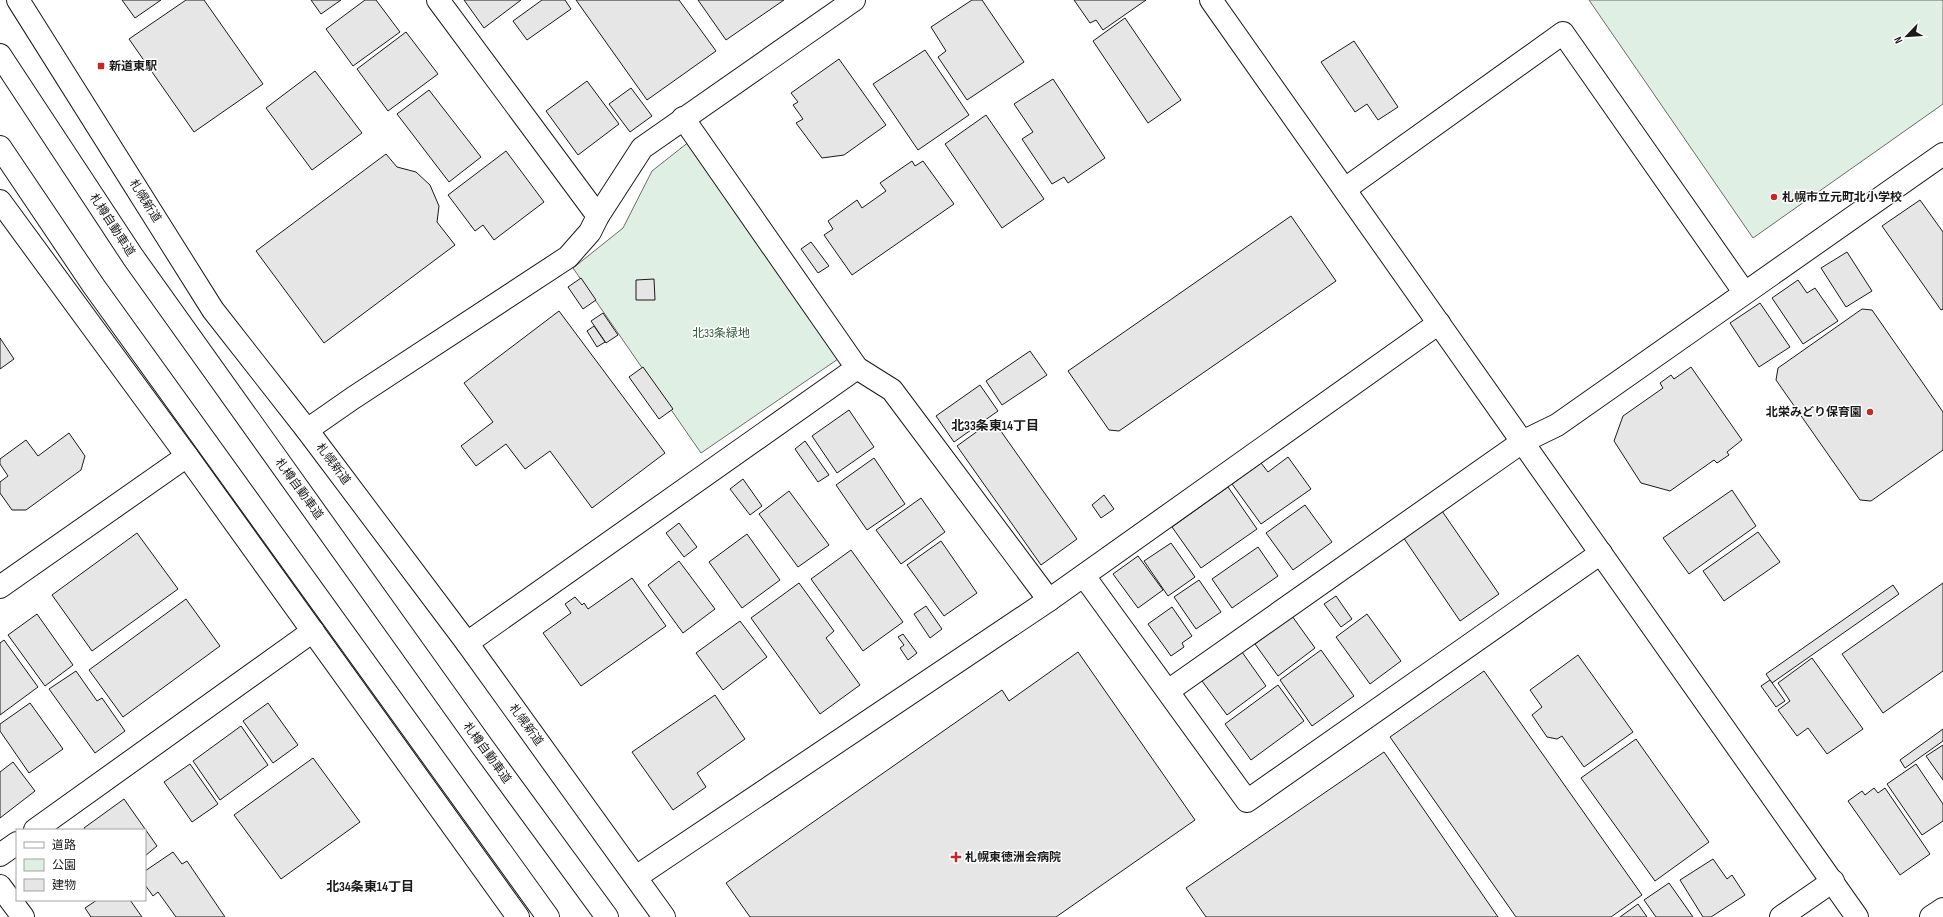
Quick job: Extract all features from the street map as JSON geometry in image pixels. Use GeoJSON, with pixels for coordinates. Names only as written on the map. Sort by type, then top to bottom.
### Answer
{"type":"FeatureCollection","features":[{"type":"Feature","properties":{"kind":"main road","name":"札幌新道"},"geometry":{"type":"LineString","coordinates":[[18,0],[213,310],[307,430],[467,643],[664,917]]}},
{"type":"Feature","properties":{"kind":"main road"},"geometry":{"type":"LineString","coordinates":[[438,0],[598,216]]}},
{"type":"Feature","properties":{"kind":"main road"},"geometry":{"type":"LineString","coordinates":[[307,430],[353,398],[568,257],[590,232],[598,216],[642,148],[854,0]]}},
{"type":"Feature","properties":{"kind":"main road"},"geometry":{"type":"LineString","coordinates":[[1211,0],[1345,188],[1857,917]]}},
{"type":"Feature","properties":{"kind":"main road"},"geometry":{"type":"LineString","coordinates":[[1345,188],[1563,33],[1744,292]]}},
{"type":"Feature","properties":{"kind":"main road","name":"札樽自動車道"},"geometry":{"type":"LineString","coordinates":[[0,55],[133,257],[473,733],[607,917]]}},
{"type":"Feature","properties":{"kind":"main road"},"geometry":{"type":"LineString","coordinates":[[683,118],[857,368],[892,390],[1050,600]]}},
{"type":"Feature","properties":{"kind":"main road"},"geometry":{"type":"LineString","coordinates":[[0,146],[97,292],[548,917]]}},
{"type":"Feature","properties":{"kind":"main road"},"geometry":{"type":"LineString","coordinates":[[1168,691],[1522,442],[1557,425],[1744,292],[1943,154]]}},
{"type":"Feature","properties":{"kind":"main road"},"geometry":{"type":"LineString","coordinates":[[0,201],[187,456],[518,917]]}},
{"type":"Feature","properties":{"kind":"main road"},"geometry":{"type":"LineString","coordinates":[[636,877],[1050,600],[1439,323]]}},
{"type":"Feature","properties":{"kind":"main road"},"geometry":{"type":"LineString","coordinates":[[467,643],[857,368]]}},
{"type":"Feature","properties":{"kind":"main road"},"geometry":{"type":"LineString","coordinates":[[0,587],[187,456]]}},
{"type":"Feature","properties":{"kind":"main road"},"geometry":{"type":"LineString","coordinates":[[1084,576],[1247,801],[1600,553]]}},
{"type":"Feature","properties":{"kind":"main road"},"geometry":{"type":"LineString","coordinates":[[36,829],[313,632]]}},
{"type":"Feature","properties":{"kind":"main road"},"geometry":{"type":"LineString","coordinates":[[0,855],[16,844]]}},
{"type":"Feature","properties":{"kind":"main road"},"geometry":{"type":"LineString","coordinates":[[1781,917],[1833,881]]}},
{"type":"Feature","properties":{"kind":"main road"},"geometry":{"type":"LineString","coordinates":[[0,886],[23,917]]}},
{"type":"Feature","properties":{"kind":"main road"},"geometry":{"type":"LineString","coordinates":[[1931,917],[1943,909]]}},
{"type":"Feature","properties":{"kind":"green space","name":"札幌市立元町北小学校"},"geometry":{"type":"Polygon","coordinates":[[[1589,0],[1943,0],[1943,104],[1753,238],[1589,0]]]}},
{"type":"Feature","properties":{"kind":"green space","name":"北33条緑地"},"geometry":{"type":"Polygon","coordinates":[[[690,141],[841,357],[701,453],[573,268],[623,228],[652,171],[690,141]]]}},
{"type":"Feature","properties":{"kind":"building"},"geometry":{"type":"Polygon","coordinates":[[[122,0],[161,0],[135,18],[122,0]]]}},
{"type":"Feature","properties":{"kind":"building"},"geometry":{"type":"Polygon","coordinates":[[[186,0],[204,0],[263,84],[194,132],[129,39],[186,0]]]}},
{"type":"Feature","properties":{"kind":"building"},"geometry":{"type":"Polygon","coordinates":[[[311,0],[341,0],[321,14],[311,0]]]}},
{"type":"Feature","properties":{"kind":"building"},"geometry":{"type":"Polygon","coordinates":[[[365,0],[376,0],[400,32],[353,66],[326,29],[365,0]]]}},
{"type":"Feature","properties":{"kind":"building"},"geometry":{"type":"Polygon","coordinates":[[[464,0],[521,0],[484,28],[464,0]]]}},
{"type":"Feature","properties":{"kind":"building"},"geometry":{"type":"Polygon","coordinates":[[[542,0],[565,0],[571,9],[527,40],[513,21],[542,0]]]}},
{"type":"Feature","properties":{"kind":"building"},"geometry":{"type":"Polygon","coordinates":[[[576,0],[679,0],[716,51],[647,100],[576,0]]]}},
{"type":"Feature","properties":{"kind":"building"},"geometry":{"type":"Polygon","coordinates":[[[698,0],[784,0],[726,40],[698,0]]]}},
{"type":"Feature","properties":{"kind":"building"},"geometry":{"type":"Polygon","coordinates":[[[972,0],[982,0],[1024,62],[967,100],[938,57],[946,51],[931,27],[972,0]]]}},
{"type":"Feature","properties":{"kind":"building"},"geometry":{"type":"Polygon","coordinates":[[[1074,0],[1146,0],[1103,30],[1096,20],[1090,23],[1074,0]]]}},
{"type":"Feature","properties":{"kind":"building"},"geometry":{"type":"Polygon","coordinates":[[[1125,18],[1181,100],[1148,123],[1093,41],[1125,18]]]}},
{"type":"Feature","properties":{"kind":"building"},"geometry":{"type":"Polygon","coordinates":[[[406,32],[438,74],[388,111],[357,69],[406,32]]]}},
{"type":"Feature","properties":{"kind":"building"},"geometry":{"type":"Polygon","coordinates":[[[1354,41],[1398,107],[1378,120],[1367,104],[1355,112],[1321,62],[1354,41]]]}},
{"type":"Feature","properties":{"kind":"building"},"geometry":{"type":"Polygon","coordinates":[[[925,50],[969,115],[918,150],[873,84],[925,50]]]}},
{"type":"Feature","properties":{"kind":"building"},"geometry":{"type":"Polygon","coordinates":[[[839,59],[886,125],[844,155],[822,158],[796,123],[803,119],[793,105],[798,102],[791,93],[839,59]]]}},
{"type":"Feature","properties":{"kind":"building"},"geometry":{"type":"Polygon","coordinates":[[[315,71],[362,133],[312,170],[266,108],[315,71]]]}},
{"type":"Feature","properties":{"kind":"building"},"geometry":{"type":"Polygon","coordinates":[[[1053,79],[1105,158],[1068,183],[1064,177],[1052,184],[1022,139],[1033,132],[1014,104],[1053,79]]]}},
{"type":"Feature","properties":{"kind":"building"},"geometry":{"type":"Polygon","coordinates":[[[587,81],[619,124],[578,155],[546,111],[587,81]]]}},
{"type":"Feature","properties":{"kind":"building"},"geometry":{"type":"Polygon","coordinates":[[[631,88],[652,116],[630,132],[609,104],[631,88]]]}},
{"type":"Feature","properties":{"kind":"building"},"geometry":{"type":"Polygon","coordinates":[[[429,90],[481,157],[449,182],[397,114],[429,90]]]}},
{"type":"Feature","properties":{"kind":"building"},"geometry":{"type":"Polygon","coordinates":[[[986,115],[1044,199],[1002,228],[945,144],[986,115]]]}},
{"type":"Feature","properties":{"kind":"building"},"geometry":{"type":"Polygon","coordinates":[[[506,151],[544,202],[494,240],[483,225],[475,231],[448,195],[506,151]]]}},
{"type":"Feature","properties":{"kind":"building"},"geometry":{"type":"Polygon","coordinates":[[[386,154],[397,167],[416,172],[430,185],[439,206],[437,222],[455,245],[324,343],[256,251],[386,154]]]}},
{"type":"Feature","properties":{"kind":"building"},"geometry":{"type":"Polygon","coordinates":[[[912,161],[915,166],[923,161],[954,204],[852,275],[824,235],[833,229],[828,221],[857,200],[862,208],[886,191],[880,183],[912,161]]]}},
{"type":"Feature","properties":{"kind":"building"},"geometry":{"type":"Polygon","coordinates":[[[1920,200],[1943,232],[1943,309],[1941,310],[1882,226],[1920,200]]]}},
{"type":"Feature","properties":{"kind":"building"},"geometry":{"type":"Polygon","coordinates":[[[1291,216],[1336,281],[1119,431],[1109,430],[1068,371],[1291,216]]]}},
{"type":"Feature","properties":{"kind":"building"},"geometry":{"type":"Polygon","coordinates":[[[811,242],[829,266],[818,273],[801,249],[811,242]]]}},
{"type":"Feature","properties":{"kind":"building"},"geometry":{"type":"Polygon","coordinates":[[[1847,252],[1872,291],[1846,307],[1821,268],[1847,252]]]}},
{"type":"Feature","properties":{"kind":"building"},"geometry":{"type":"Polygon","coordinates":[[[581,278],[596,300],[583,309],[568,287],[581,278]]]}},
{"type":"Feature","properties":{"kind":"building"},"geometry":{"type":"Polygon","coordinates":[[[654,279],[655,300],[636,300],[636,280],[654,279]]]}},
{"type":"Feature","properties":{"kind":"building"},"geometry":{"type":"Polygon","coordinates":[[[1798,280],[1807,293],[1815,288],[1838,321],[1803,344],[1772,298],[1798,280]]]}},
{"type":"Feature","properties":{"kind":"building"},"geometry":{"type":"Polygon","coordinates":[[[1760,303],[1790,347],[1759,367],[1730,323],[1760,303]]]}},
{"type":"Feature","properties":{"kind":"building"},"geometry":{"type":"Polygon","coordinates":[[[1862,309],[1872,310],[1943,412],[1943,450],[1871,501],[1860,500],[1776,380],[1778,368],[1862,309]]]}},
{"type":"Feature","properties":{"kind":"building"},"geometry":{"type":"Polygon","coordinates":[[[559,311],[665,453],[592,508],[550,451],[525,469],[506,444],[476,466],[461,446],[493,422],[464,383],[559,311]]]}},
{"type":"Feature","properties":{"kind":"building"},"geometry":{"type":"Polygon","coordinates":[[[603,313],[618,335],[606,343],[591,321],[603,313]]]}},
{"type":"Feature","properties":{"kind":"building"},"geometry":{"type":"Polygon","coordinates":[[[594,326],[605,342],[597,347],[587,331],[594,326]]]}},
{"type":"Feature","properties":{"kind":"building"},"geometry":{"type":"Polygon","coordinates":[[[0,338],[14,359],[0,369],[0,338]]]}},
{"type":"Feature","properties":{"kind":"building"},"geometry":{"type":"Polygon","coordinates":[[[1030,351],[1047,375],[1002,405],[986,381],[1030,351]]]}},
{"type":"Feature","properties":{"kind":"building"},"geometry":{"type":"Polygon","coordinates":[[[643,367],[673,409],[659,419],[629,377],[643,367]]]}},
{"type":"Feature","properties":{"kind":"building"},"geometry":{"type":"Polygon","coordinates":[[[1691,367],[1742,440],[1727,452],[1729,455],[1717,463],[1714,460],[1670,491],[1641,483],[1614,441],[1623,416],[1663,388],[1660,383],[1671,375],[1674,379],[1691,367]]]}},
{"type":"Feature","properties":{"kind":"building"},"geometry":{"type":"Polygon","coordinates":[[[980,385],[998,411],[954,442],[936,416],[980,385]]]}},
{"type":"Feature","properties":{"kind":"building"},"geometry":{"type":"Polygon","coordinates":[[[849,410],[874,447],[837,473],[812,436],[849,410]]]}},
{"type":"Feature","properties":{"kind":"building"},"geometry":{"type":"Polygon","coordinates":[[[993,420],[1077,539],[1041,565],[957,446],[993,420]]]}},
{"type":"Feature","properties":{"kind":"building"},"geometry":{"type":"Polygon","coordinates":[[[69,433],[85,456],[81,470],[26,510],[12,510],[0,493],[0,482],[8,476],[0,464],[0,459],[26,440],[38,456],[69,433]]]}},
{"type":"Feature","properties":{"kind":"building"},"geometry":{"type":"Polygon","coordinates":[[[805,441],[829,475],[818,482],[795,449],[805,441]]]}},
{"type":"Feature","properties":{"kind":"building"},"geometry":{"type":"Polygon","coordinates":[[[1288,457],[1311,489],[1261,524],[1232,484],[1261,463],[1268,472],[1288,457]]]}},
{"type":"Feature","properties":{"kind":"building"},"geometry":{"type":"Polygon","coordinates":[[[874,458],[905,504],[867,530],[836,485],[874,458]]]}},
{"type":"Feature","properties":{"kind":"building"},"geometry":{"type":"Polygon","coordinates":[[[743,479],[762,506],[750,515],[730,489],[743,479]]]}},
{"type":"Feature","properties":{"kind":"building"},"geometry":{"type":"Polygon","coordinates":[[[1228,487],[1257,529],[1201,568],[1172,527],[1228,487]]]}},
{"type":"Feature","properties":{"kind":"building"},"geometry":{"type":"Polygon","coordinates":[[[1732,490],[1756,526],[1689,574],[1663,538],[1732,490]]]}},
{"type":"Feature","properties":{"kind":"building"},"geometry":{"type":"Polygon","coordinates":[[[789,491],[829,545],[798,567],[759,514],[789,491]]]}},
{"type":"Feature","properties":{"kind":"building"},"geometry":{"type":"Polygon","coordinates":[[[1104,495],[1114,509],[1101,518],[1092,505],[1104,495]]]}},
{"type":"Feature","properties":{"kind":"building"},"geometry":{"type":"Polygon","coordinates":[[[921,498],[945,532],[901,564],[876,530],[921,498]]]}},
{"type":"Feature","properties":{"kind":"building"},"geometry":{"type":"Polygon","coordinates":[[[1305,505],[1332,542],[1293,570],[1266,533],[1305,505]]]}},
{"type":"Feature","properties":{"kind":"building"},"geometry":{"type":"Polygon","coordinates":[[[1442,511],[1499,594],[1460,621],[1403,537],[1442,511]]]}},
{"type":"Feature","properties":{"kind":"building"},"geometry":{"type":"Polygon","coordinates":[[[679,523],[697,547],[684,557],[666,533],[679,523]]]}},
{"type":"Feature","properties":{"kind":"building"},"geometry":{"type":"Polygon","coordinates":[[[1758,532],[1780,562],[1724,601],[1703,571],[1758,532]]]}},
{"type":"Feature","properties":{"kind":"building"},"geometry":{"type":"Polygon","coordinates":[[[137,533],[178,589],[92,651],[52,595],[137,533]]]}},
{"type":"Feature","properties":{"kind":"building"},"geometry":{"type":"Polygon","coordinates":[[[747,534],[780,580],[742,608],[709,562],[747,534]]]}},
{"type":"Feature","properties":{"kind":"building"},"geometry":{"type":"Polygon","coordinates":[[[941,541],[977,593],[944,616],[907,565],[941,541]]]}},
{"type":"Feature","properties":{"kind":"building"},"geometry":{"type":"Polygon","coordinates":[[[1171,543],[1195,577],[1168,596],[1144,561],[1171,543]]]}},
{"type":"Feature","properties":{"kind":"building"},"geometry":{"type":"Polygon","coordinates":[[[1258,547],[1278,576],[1232,608],[1212,579],[1258,547]]]}},
{"type":"Feature","properties":{"kind":"building"},"geometry":{"type":"Polygon","coordinates":[[[851,550],[903,622],[863,651],[811,579],[851,550]]]}},
{"type":"Feature","properties":{"kind":"building"},"geometry":{"type":"Polygon","coordinates":[[[1138,556],[1163,590],[1138,608],[1113,574],[1138,556]]]}},
{"type":"Feature","properties":{"kind":"building"},"geometry":{"type":"Polygon","coordinates":[[[679,561],[715,609],[683,633],[648,585],[679,561]]]}},
{"type":"Feature","properties":{"kind":"building"},"geometry":{"type":"Polygon","coordinates":[[[632,578],[666,626],[581,686],[543,633],[571,613],[565,604],[575,597],[582,605],[584,603],[588,609],[632,578]]]}},
{"type":"Feature","properties":{"kind":"building"},"geometry":{"type":"Polygon","coordinates":[[[1199,580],[1221,612],[1196,629],[1174,597],[1199,580]]]}},
{"type":"Feature","properties":{"kind":"building"},"geometry":{"type":"Polygon","coordinates":[[[799,583],[834,631],[826,638],[860,685],[820,714],[751,618],[799,583]]]}},
{"type":"Feature","properties":{"kind":"building"},"geometry":{"type":"Polygon","coordinates":[[[1943,583],[1943,671],[1883,713],[1842,654],[1943,583]]]}},
{"type":"Feature","properties":{"kind":"building"},"geometry":{"type":"Polygon","coordinates":[[[1893,585],[1899,594],[1772,683],[1766,674],[1893,585]]]}},
{"type":"Feature","properties":{"kind":"building"},"geometry":{"type":"Polygon","coordinates":[[[1336,596],[1352,619],[1341,627],[1324,604],[1336,596]]]}},
{"type":"Feature","properties":{"kind":"building"},"geometry":{"type":"Polygon","coordinates":[[[186,599],[220,646],[123,717],[89,670],[186,599]]]}},
{"type":"Feature","properties":{"kind":"building"},"geometry":{"type":"Polygon","coordinates":[[[926,606],[942,629],[930,638],[914,614],[926,606]]]}},
{"type":"Feature","properties":{"kind":"building"},"geometry":{"type":"Polygon","coordinates":[[[1172,607],[1192,636],[1182,643],[1184,647],[1171,656],[1148,624],[1172,607]]]}},
{"type":"Feature","properties":{"kind":"building"},"geometry":{"type":"Polygon","coordinates":[[[37,614],[73,665],[45,686],[8,635],[37,614]]]}},
{"type":"Feature","properties":{"kind":"building"},"geometry":{"type":"Polygon","coordinates":[[[1367,614],[1401,661],[1370,684],[1336,637],[1367,614]]]}},
{"type":"Feature","properties":{"kind":"building"},"geometry":{"type":"Polygon","coordinates":[[[1292,616],[1315,648],[1278,676],[1255,644],[1292,616]]]}},
{"type":"Feature","properties":{"kind":"building"},"geometry":{"type":"Polygon","coordinates":[[[740,621],[767,657],[723,690],[696,653],[740,621]]]}},
{"type":"Feature","properties":{"kind":"building"},"geometry":{"type":"Polygon","coordinates":[[[903,634],[917,653],[908,660],[900,648],[904,645],[898,637],[903,634]]]}},
{"type":"Feature","properties":{"kind":"building"},"geometry":{"type":"Polygon","coordinates":[[[4,640],[38,687],[0,715],[0,643],[4,640]]]}},
{"type":"Feature","properties":{"kind":"building"},"geometry":{"type":"Polygon","coordinates":[[[1321,650],[1354,696],[1312,726],[1280,680],[1321,650]]]}},
{"type":"Feature","properties":{"kind":"building"},"geometry":{"type":"Polygon","coordinates":[[[1078,652],[1195,820],[1056,917],[750,917],[726,883],[1002,690],[1009,701],[1078,652]]]}},
{"type":"Feature","properties":{"kind":"building"},"geometry":{"type":"Polygon","coordinates":[[[1242,652],[1266,686],[1227,715],[1202,681],[1242,652]]]}},
{"type":"Feature","properties":{"kind":"building"},"geometry":{"type":"Polygon","coordinates":[[[1578,655],[1633,732],[1584,767],[1562,736],[1557,739],[1547,737],[1532,715],[1542,707],[1530,690],[1578,655]]]}},
{"type":"Feature","properties":{"kind":"building"},"geometry":{"type":"Polygon","coordinates":[[[1812,658],[1863,729],[1827,754],[1808,728],[1797,736],[1778,710],[1790,701],[1778,683],[1812,658]]]}},
{"type":"Feature","properties":{"kind":"building"},"geometry":{"type":"Polygon","coordinates":[[[76,671],[97,701],[102,698],[125,731],[95,753],[49,689],[76,671]]]}},
{"type":"Feature","properties":{"kind":"building"},"geometry":{"type":"Polygon","coordinates":[[[1484,671],[1642,895],[1611,917],[1516,917],[1390,737],[1484,671]]]}},
{"type":"Feature","properties":{"kind":"building"},"geometry":{"type":"Polygon","coordinates":[[[1770,680],[1785,701],[1776,707],[1761,686],[1770,680]]]}},
{"type":"Feature","properties":{"kind":"building"},"geometry":{"type":"Polygon","coordinates":[[[1278,685],[1304,721],[1251,760],[1225,724],[1278,685]]]}},
{"type":"Feature","properties":{"kind":"building"},"geometry":{"type":"Polygon","coordinates":[[[715,695],[745,739],[697,773],[706,787],[673,810],[632,752],[715,695]]]}},
{"type":"Feature","properties":{"kind":"building"},"geometry":{"type":"Polygon","coordinates":[[[30,703],[63,749],[29,773],[0,731],[0,724],[30,703]]]}},
{"type":"Feature","properties":{"kind":"building"},"geometry":{"type":"Polygon","coordinates":[[[268,703],[298,745],[273,763],[243,721],[268,703]]]}},
{"type":"Feature","properties":{"kind":"building"},"geometry":{"type":"Polygon","coordinates":[[[241,726],[268,765],[220,800],[193,761],[241,726]]]}},
{"type":"Feature","properties":{"kind":"building"},"geometry":{"type":"Polygon","coordinates":[[[1943,729],[1943,741],[1905,768],[1900,760],[1943,729]]]}},
{"type":"Feature","properties":{"kind":"building"},"geometry":{"type":"Polygon","coordinates":[[[1636,739],[1709,842],[1655,881],[1581,778],[1636,739]]]}},
{"type":"Feature","properties":{"kind":"building"},"geometry":{"type":"Polygon","coordinates":[[[1943,745],[1943,780],[1926,756],[1943,745]]]}},
{"type":"Feature","properties":{"kind":"building"},"geometry":{"type":"Polygon","coordinates":[[[1384,752],[1498,917],[1206,917],[1186,888],[1384,752]]]}},
{"type":"Feature","properties":{"kind":"building"},"geometry":{"type":"Polygon","coordinates":[[[313,758],[360,822],[281,879],[234,815],[313,758]]]}},
{"type":"Feature","properties":{"kind":"building"},"geometry":{"type":"Polygon","coordinates":[[[13,762],[35,791],[0,818],[0,772],[13,762]]]}},
{"type":"Feature","properties":{"kind":"building"},"geometry":{"type":"Polygon","coordinates":[[[190,764],[218,804],[192,822],[164,782],[190,764]]]}},
{"type":"Feature","properties":{"kind":"building"},"geometry":{"type":"Polygon","coordinates":[[[1916,764],[1943,804],[1943,821],[1922,835],[1887,784],[1916,764]]]}},
{"type":"Feature","properties":{"kind":"building"},"geometry":{"type":"Polygon","coordinates":[[[1874,788],[1878,793],[1885,788],[1930,854],[1900,875],[1848,801],[1862,791],[1865,795],[1874,788]]]}},
{"type":"Feature","properties":{"kind":"building"},"geometry":{"type":"Polygon","coordinates":[[[124,799],[145,829],[84,829],[124,799]]]}},
{"type":"Feature","properties":{"kind":"building"},"geometry":{"type":"Polygon","coordinates":[[[146,830],[157,846],[146,855],[146,830]]]}},
{"type":"Feature","properties":{"kind":"building"},"geometry":{"type":"Polygon","coordinates":[[[173,852],[182,864],[187,861],[225,917],[176,917],[158,892],[153,896],[146,886],[146,870],[173,852]]]}},
{"type":"Feature","properties":{"kind":"building"},"geometry":{"type":"Polygon","coordinates":[[[1713,859],[1727,879],[1732,875],[1745,895],[1711,917],[1703,917],[1680,880],[1713,859]]]}},
{"type":"Feature","properties":{"kind":"building"},"geometry":{"type":"Polygon","coordinates":[[[1669,883],[1693,917],[1656,917],[1644,900],[1669,883]]]}},
{"type":"Feature","properties":{"kind":"building"},"geometry":{"type":"Polygon","coordinates":[[[96,901],[131,901],[142,917],[91,917],[85,908],[96,901]]]}},
{"type":"Feature","properties":{"kind":"building"},"geometry":{"type":"Polygon","coordinates":[[[1638,904],[1647,917],[1620,917],[1638,904]]]}},
{"type":"Feature","properties":{"kind":"place","name":"新道東駅"},"geometry":{"type":"Point","coordinates":[101,66]}},
{"type":"Feature","properties":{"kind":"place","name":"札幌市立元町北小学校"},"geometry":{"type":"Point","coordinates":[1774,197]}},
{"type":"Feature","properties":{"kind":"place","name":"北栄みどり保育園"},"geometry":{"type":"Point","coordinates":[1870,412]}},
{"type":"Feature","properties":{"kind":"place","name":"札幌東徳洲会病院"},"geometry":{"type":"Point","coordinates":[956,857]}},
{"type":"Feature","properties":{"kind":"district","name":"北33条東14丁目"},"geometry":{"type":"Point","coordinates":[995,426]}},
{"type":"Feature","properties":{"kind":"district","name":"北34条東14丁目"},"geometry":{"type":"Point","coordinates":[370,887]}}]}
